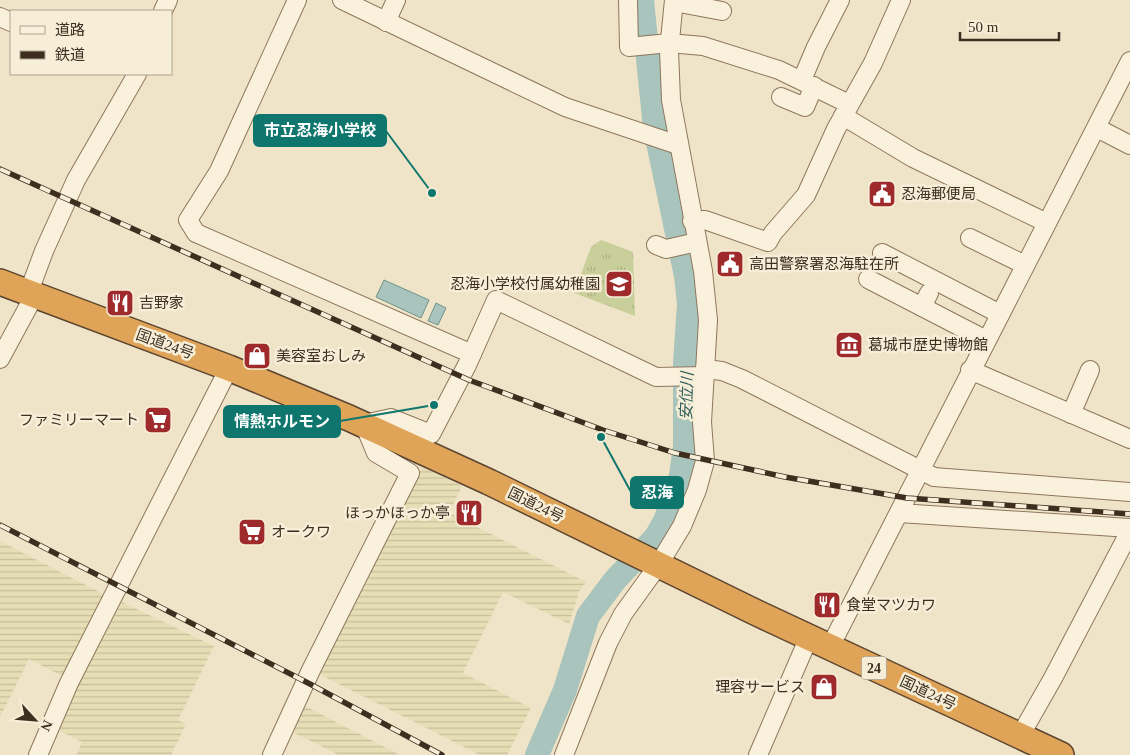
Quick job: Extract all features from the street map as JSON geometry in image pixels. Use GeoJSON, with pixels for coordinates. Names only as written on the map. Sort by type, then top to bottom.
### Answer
{"type":"FeatureCollection","features":[{"type":"Feature","properties":{"kind":"highway","name":"国道24号"},"geometry":{"type":"LineString","coordinates":[[0,282],[229,368],[364,424],[1061,755]]}},
{"type":"Feature","properties":{"kind":"street"},"geometry":{"type":"LineString","coordinates":[[297,0],[220,171],[188,220],[196,233],[472,354]]}},
{"type":"Feature","properties":{"kind":"street"},"geometry":{"type":"LineString","coordinates":[[342,0],[565,107],[673,144]]}},
{"type":"Feature","properties":{"kind":"street"},"geometry":{"type":"LineString","coordinates":[[386,22],[396,0]]}},
{"type":"Feature","properties":{"kind":"street"},"geometry":{"type":"LineString","coordinates":[[628,0],[628,47],[695,44],[723,51],[808,83],[913,158],[1047,223]]}},
{"type":"Feature","properties":{"kind":"street"},"geometry":{"type":"LineString","coordinates":[[781,97],[804,107],[816,46],[840,0]]}},
{"type":"Feature","properties":{"kind":"street"},"geometry":{"type":"LineString","coordinates":[[692,221],[705,220],[768,242],[773,233],[806,194],[846,110],[873,63],[901,0]]}},
{"type":"Feature","properties":{"kind":"street"},"geometry":{"type":"LineString","coordinates":[[564,755],[608,643],[623,614],[655,562],[682,526],[701,478],[705,450],[702,422],[703,374],[708,320],[703,271],[694,243],[692,221],[673,144],[666,44],[674,1],[722,11]]}},
{"type":"Feature","properties":{"kind":"street"},"geometry":{"type":"LineString","coordinates":[[758,755],[820,642],[899,513],[970,370],[1097,128],[1124,88],[1130,61]]}},
{"type":"Feature","properties":{"kind":"street"},"geometry":{"type":"LineString","coordinates":[[0,359],[31,295],[44,251],[76,180],[134,75]]}},
{"type":"Feature","properties":{"kind":"street"},"geometry":{"type":"LineString","coordinates":[[1097,128],[1130,144]]}},
{"type":"Feature","properties":{"kind":"street"},"geometry":{"type":"LineString","coordinates":[[970,238],[1025,265]]}},
{"type":"Feature","properties":{"kind":"street"},"geometry":{"type":"LineString","coordinates":[[662,246],[694,243]]}},
{"type":"Feature","properties":{"kind":"street"},"geometry":{"type":"LineString","coordinates":[[882,253],[1000,314]]}},
{"type":"Feature","properties":{"kind":"street"},"geometry":{"type":"LineString","coordinates":[[873,287],[926,300],[986,340]]}},
{"type":"Feature","properties":{"kind":"street"},"geometry":{"type":"LineString","coordinates":[[272,755],[311,670],[410,473],[376,452],[364,424],[390,418],[431,434],[472,354],[496,300],[656,377],[674,378],[722,372],[742,379],[934,477],[1130,492]]}},
{"type":"Feature","properties":{"kind":"street"},"geometry":{"type":"LineString","coordinates":[[38,755],[69,683],[229,368]]}},
{"type":"Feature","properties":{"kind":"street"},"geometry":{"type":"LineString","coordinates":[[970,370],[1130,440]]}},
{"type":"Feature","properties":{"kind":"street"},"geometry":{"type":"LineString","coordinates":[[1071,414],[1090,370]]}},
{"type":"Feature","properties":{"kind":"street"},"geometry":{"type":"LineString","coordinates":[[899,513],[1130,530],[1058,670],[1020,736]]}},
{"type":"Feature","properties":{"kind":"shaded area"},"geometry":{"type":"Polygon","coordinates":[[[422,467],[462,486],[449,513],[586,582],[580,590],[569,624],[503,592],[463,673],[531,708],[507,755],[480,755],[317,673],[422,467]]]}},
{"type":"Feature","properties":{"kind":"shaded area"},"geometry":{"type":"Polygon","coordinates":[[[0,541],[103,594],[62,676],[29,659],[0,717],[0,541]]]}},
{"type":"Feature","properties":{"kind":"shaded area"},"geometry":{"type":"Polygon","coordinates":[[[122,602],[214,646],[178,720],[186,724],[171,755],[76,755],[82,742],[58,730],[84,674],[122,602]]]}},
{"type":"Feature","properties":{"kind":"shaded area"},"geometry":{"type":"Polygon","coordinates":[[[305,706],[400,755],[339,755],[292,732],[305,706]]]}},
{"type":"Feature","properties":{"kind":"green space"},"geometry":{"type":"Polygon","coordinates":[[[601,240],[633,252],[635,316],[574,293],[591,247],[601,240]]]}},
{"type":"Feature","properties":{"kind":"water"},"geometry":{"type":"Polygon","coordinates":[[[384,280],[429,300],[421,318],[376,297],[384,280]]]}},
{"type":"Feature","properties":{"kind":"water"},"geometry":{"type":"Polygon","coordinates":[[[436,303],[446,308],[438,325],[428,321],[436,303]]]}},
{"type":"Feature","properties":{"kind":"waterway","name":"安位川"},"geometry":{"type":"LineString","coordinates":[[537,755],[565,690],[588,616],[615,580],[656,537],[665,521],[681,476],[685,446],[685,363],[689,304],[686,276],[655,128],[642,0]]}},
{"type":"Feature","properties":{"kind":"railway"},"geometry":{"type":"LineString","coordinates":[[0,169],[469,380],[603,430],[675,453],[785,477],[907,498],[1130,514]]}},
{"type":"Feature","properties":{"kind":"railway"},"geometry":{"type":"LineString","coordinates":[[0,525],[310,684],[442,755]]}},
{"type":"Feature","properties":{"kind":"place","name":"市立忍海小学校"},"geometry":{"type":"Point","coordinates":[432,193]}},
{"type":"Feature","properties":{"kind":"place","name":"忍海郵便局"},"geometry":{"type":"Point","coordinates":[882,194]}},
{"type":"Feature","properties":{"kind":"place","name":"高田警察署忍海駐在所"},"geometry":{"type":"Point","coordinates":[730,264]}},
{"type":"Feature","properties":{"kind":"place","name":"忍海小学校付属幼稚園"},"geometry":{"type":"Point","coordinates":[619,284]}},
{"type":"Feature","properties":{"kind":"place","name":"吉野家"},"geometry":{"type":"Point","coordinates":[120,303]}},
{"type":"Feature","properties":{"kind":"place","name":"葛城市歴史博物館"},"geometry":{"type":"Point","coordinates":[849,345]}},
{"type":"Feature","properties":{"kind":"place","name":"美容室おしみ"},"geometry":{"type":"Point","coordinates":[257,356]}},
{"type":"Feature","properties":{"kind":"place","name":"情熱ホルモン"},"geometry":{"type":"Point","coordinates":[434,405]}},
{"type":"Feature","properties":{"kind":"place","name":"ファミリーマート"},"geometry":{"type":"Point","coordinates":[158,420]}},
{"type":"Feature","properties":{"kind":"place","name":"忍海"},"geometry":{"type":"Point","coordinates":[601,437]}},
{"type":"Feature","properties":{"kind":"place","name":"ほっかほっか亭"},"geometry":{"type":"Point","coordinates":[469,513]}},
{"type":"Feature","properties":{"kind":"place","name":"オークワ"},"geometry":{"type":"Point","coordinates":[252,532]}},
{"type":"Feature","properties":{"kind":"place","name":"食堂マツカワ"},"geometry":{"type":"Point","coordinates":[827,605]}},
{"type":"Feature","properties":{"kind":"place","name":"理容サービス"},"geometry":{"type":"Point","coordinates":[824,687]}}]}
